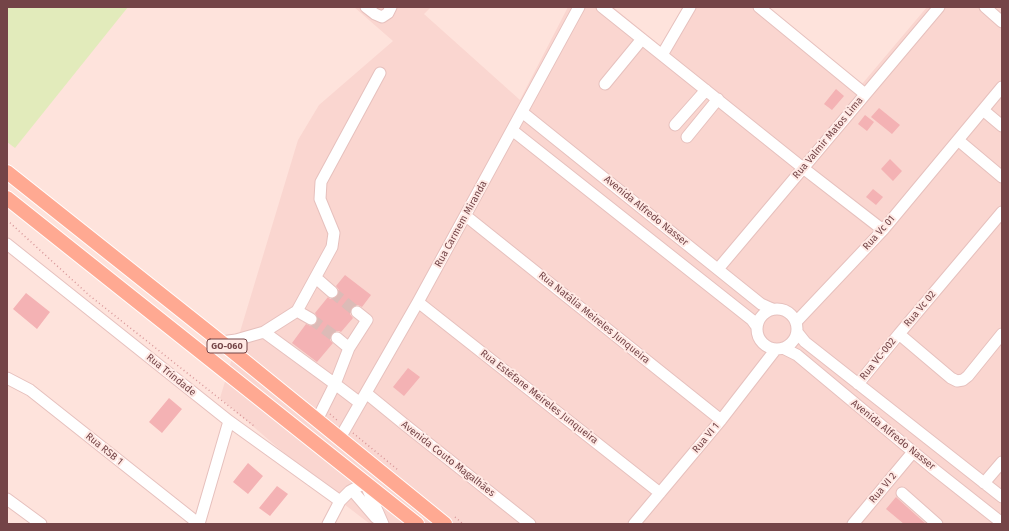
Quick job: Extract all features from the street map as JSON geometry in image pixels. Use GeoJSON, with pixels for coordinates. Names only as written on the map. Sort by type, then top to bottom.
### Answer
{"type":"FeatureCollection","features":[{"type":"Feature","properties":{"kind":"main road","name":"GO-060"},"geometry":{"type":"LineString","coordinates":[[7,172],[222,342],[445,524]]}},
{"type":"Feature","properties":{"kind":"main road","name":"GO-060"},"geometry":{"type":"LineString","coordinates":[[7,198],[358,486],[417,524]]}},
{"type":"Feature","properties":{"kind":"street"},"geometry":{"type":"LineString","coordinates":[[366,7],[382,17],[388,13],[391,7]]}},
{"type":"Feature","properties":{"kind":"street","name":"Rua Carmem Miranda"},"geometry":{"type":"LineString","coordinates":[[340,438],[466,216],[579,7]]}},
{"type":"Feature","properties":{"kind":"street"},"geometry":{"type":"LineString","coordinates":[[602,7],[883,230]]}},
{"type":"Feature","properties":{"kind":"street"},"geometry":{"type":"LineString","coordinates":[[662,55],[690,7]]}},
{"type":"Feature","properties":{"kind":"street"},"geometry":{"type":"LineString","coordinates":[[758,7],[865,94]]}},
{"type":"Feature","properties":{"kind":"street","name":"Rua Valmir Matos Lima"},"geometry":{"type":"LineString","coordinates":[[718,269],[939,7]]}},
{"type":"Feature","properties":{"kind":"street"},"geometry":{"type":"LineString","coordinates":[[985,7],[1002,22]]}},
{"type":"Feature","properties":{"kind":"street"},"geometry":{"type":"LineString","coordinates":[[605,84],[642,39]]}},
{"type":"Feature","properties":{"kind":"street"},"geometry":{"type":"LineString","coordinates":[[222,342],[236,340],[264,332],[297,311],[332,247],[334,233],[320,199],[321,182],[380,73]]}},
{"type":"Feature","properties":{"kind":"street","name":"Rua Vc 01"},"geometry":{"type":"LineString","coordinates":[[796,327],[883,230],[1002,87]]}},
{"type":"Feature","properties":{"kind":"street"},"geometry":{"type":"LineString","coordinates":[[675,125],[706,90]]}},
{"type":"Feature","properties":{"kind":"street"},"geometry":{"type":"LineString","coordinates":[[687,137],[718,99]]}},
{"type":"Feature","properties":{"kind":"street"},"geometry":{"type":"LineString","coordinates":[[983,110],[1002,126]]}},
{"type":"Feature","properties":{"kind":"street","name":"Avenida Alfredo Nasser"},"geometry":{"type":"LineString","coordinates":[[522,112],[761,304],[772,309]]}},
{"type":"Feature","properties":{"kind":"street","name":"Avenida Alfredo Nasser"},"geometry":{"type":"LineString","coordinates":[[512,130],[752,320],[756,327]]}},
{"type":"Feature","properties":{"kind":"street"},"geometry":{"type":"LineString","coordinates":[[958,140],[1002,177]]}},
{"type":"Feature","properties":{"kind":"street","name":"Rua Vc 02"},"geometry":{"type":"LineString","coordinates":[[1002,212],[899,334],[951,378],[957,381],[963,380],[968,376],[1002,334]]}},
{"type":"Feature","properties":{"kind":"street","name":"Rua Natália Meireles Junqueira"},"geometry":{"type":"LineString","coordinates":[[466,216],[721,420]]}},
{"type":"Feature","properties":{"kind":"street","name":"Rua Trindade"},"geometry":{"type":"LineString","coordinates":[[7,244],[229,421],[340,501]]}},
{"type":"Feature","properties":{"kind":"street"},"geometry":{"type":"LineString","coordinates":[[316,278],[332,292]]}},
{"type":"Feature","properties":{"kind":"street","name":"Rua Estéfane Meireles Junqueira"},"geometry":{"type":"LineString","coordinates":[[418,302],[660,492]]}},
{"type":"Feature","properties":{"kind":"street"},"geometry":{"type":"LineString","coordinates":[[778,308],[785,310],[792,316],[796,327],[793,341],[788,346],[779,349],[771,348],[762,343],[758,339],[756,332],[756,327],[763,313],[772,309],[778,308]]}},
{"type":"Feature","properties":{"kind":"street"},"geometry":{"type":"LineString","coordinates":[[297,311],[310,319]]}},
{"type":"Feature","properties":{"kind":"street"},"geometry":{"type":"LineString","coordinates":[[317,420],[335,384],[349,348],[367,320],[357,312]]}},
{"type":"Feature","properties":{"kind":"street","name":"Avenida Alfredo Nasser"},"geometry":{"type":"LineString","coordinates":[[796,327],[805,342],[1002,497]]}},
{"type":"Feature","properties":{"kind":"street"},"geometry":{"type":"LineString","coordinates":[[264,332],[360,403]]}},
{"type":"Feature","properties":{"kind":"street","name":"Rua VC-002"},"geometry":{"type":"LineString","coordinates":[[858,384],[899,334]]}},
{"type":"Feature","properties":{"kind":"street"},"geometry":{"type":"LineString","coordinates":[[337,338],[349,348]]}},
{"type":"Feature","properties":{"kind":"street","name":"Avenida Alfredo Nasser"},"geometry":{"type":"LineString","coordinates":[[779,349],[797,355],[1002,524]]}},
{"type":"Feature","properties":{"kind":"street","name":"Rua VI 1"},"geometry":{"type":"LineString","coordinates":[[634,524],[779,349]]}},
{"type":"Feature","properties":{"kind":"street"},"geometry":{"type":"LineString","coordinates":[[833,385],[844,372]]}},
{"type":"Feature","properties":{"kind":"street","name":"Rua RSB 1"},"geometry":{"type":"LineString","coordinates":[[7,378],[30,390],[199,524]]}},
{"type":"Feature","properties":{"kind":"street","name":"Avenida Couto Magalhães"},"geometry":{"type":"LineString","coordinates":[[366,393],[530,524]]}},
{"type":"Feature","properties":{"kind":"street"},"geometry":{"type":"LineString","coordinates":[[199,524],[229,421]]}},
{"type":"Feature","properties":{"kind":"street","name":"Rua VI 2"},"geometry":{"type":"LineString","coordinates":[[854,524],[913,452]]}},
{"type":"Feature","properties":{"kind":"street"},"geometry":{"type":"LineString","coordinates":[[984,483],[1002,462]]}},
{"type":"Feature","properties":{"kind":"street"},"geometry":{"type":"LineString","coordinates":[[328,524],[340,501],[358,486],[382,524]]}},
{"type":"Feature","properties":{"kind":"street"},"geometry":{"type":"LineString","coordinates":[[902,493],[937,524]]}},
{"type":"Feature","properties":{"kind":"street"},"geometry":{"type":"LineString","coordinates":[[7,498],[41,524]]}},
{"type":"Feature","properties":{"kind":"path"},"geometry":{"type":"LineString","coordinates":[[7,220],[90,296],[255,427]]}},
{"type":"Feature","properties":{"kind":"shaded area"},"geometry":{"type":"Polygon","coordinates":[[[354,7],[431,7],[424,14],[520,100],[568,7],[613,7],[661,46],[684,7],[765,7],[862,84],[927,7],[1002,7],[1002,524],[370,524],[340,501],[220,398],[298,140],[319,105],[393,41],[354,7]]]}},
{"type":"Feature","properties":{"kind":"green space"},"geometry":{"type":"Polygon","coordinates":[[[7,7],[128,7],[15,148],[7,142],[7,7]]]}},
{"type":"Feature","properties":{"kind":"building"},"geometry":{"type":"Polygon","coordinates":[[[836,89],[844,96],[832,110],[824,104],[836,89]]]}},
{"type":"Feature","properties":{"kind":"building"},"geometry":{"type":"Polygon","coordinates":[[[879,108],[900,125],[892,134],[871,117],[879,108]]]}},
{"type":"Feature","properties":{"kind":"building"},"geometry":{"type":"Polygon","coordinates":[[[865,115],[874,122],[867,131],[858,124],[865,115]]]}},
{"type":"Feature","properties":{"kind":"building"},"geometry":{"type":"Polygon","coordinates":[[[890,159],[902,171],[893,181],[881,169],[890,159]]]}},
{"type":"Feature","properties":{"kind":"building"},"geometry":{"type":"Polygon","coordinates":[[[873,189],[883,197],[876,205],[866,197],[873,189]]]}},
{"type":"Feature","properties":{"kind":"building"},"geometry":{"type":"Polygon","coordinates":[[[345,275],[371,295],[362,307],[355,305],[351,308],[350,314],[353,318],[341,332],[335,331],[331,334],[330,340],[333,343],[317,362],[292,343],[306,324],[311,326],[317,323],[318,319],[315,313],[328,297],[330,299],[334,299],[337,296],[339,290],[336,286],[345,275]]]}},
{"type":"Feature","properties":{"kind":"building"},"geometry":{"type":"Polygon","coordinates":[[[26,293],[50,312],[37,329],[13,309],[26,293]]]}},
{"type":"Feature","properties":{"kind":"building"},"geometry":{"type":"Polygon","coordinates":[[[408,368],[420,377],[404,396],[393,387],[408,368]]]}},
{"type":"Feature","properties":{"kind":"building"},"geometry":{"type":"Polygon","coordinates":[[[169,398],[182,409],[162,433],[149,422],[169,398]]]}},
{"type":"Feature","properties":{"kind":"building"},"geometry":{"type":"Polygon","coordinates":[[[248,463],[263,476],[248,494],[233,482],[248,463]]]}},
{"type":"Feature","properties":{"kind":"building"},"geometry":{"type":"Polygon","coordinates":[[[277,486],[288,494],[270,516],[259,508],[277,486]]]}},
{"type":"Feature","properties":{"kind":"building"},"geometry":{"type":"Polygon","coordinates":[[[896,497],[926,524],[904,524],[886,509],[896,497]]]}},
{"type":"Feature","properties":{"kind":"tunnel"},"geometry":{"type":"LineString","coordinates":[[332,292],[357,312]]}},
{"type":"Feature","properties":{"kind":"tunnel"},"geometry":{"type":"LineString","coordinates":[[311,319],[337,338]]}}]}
